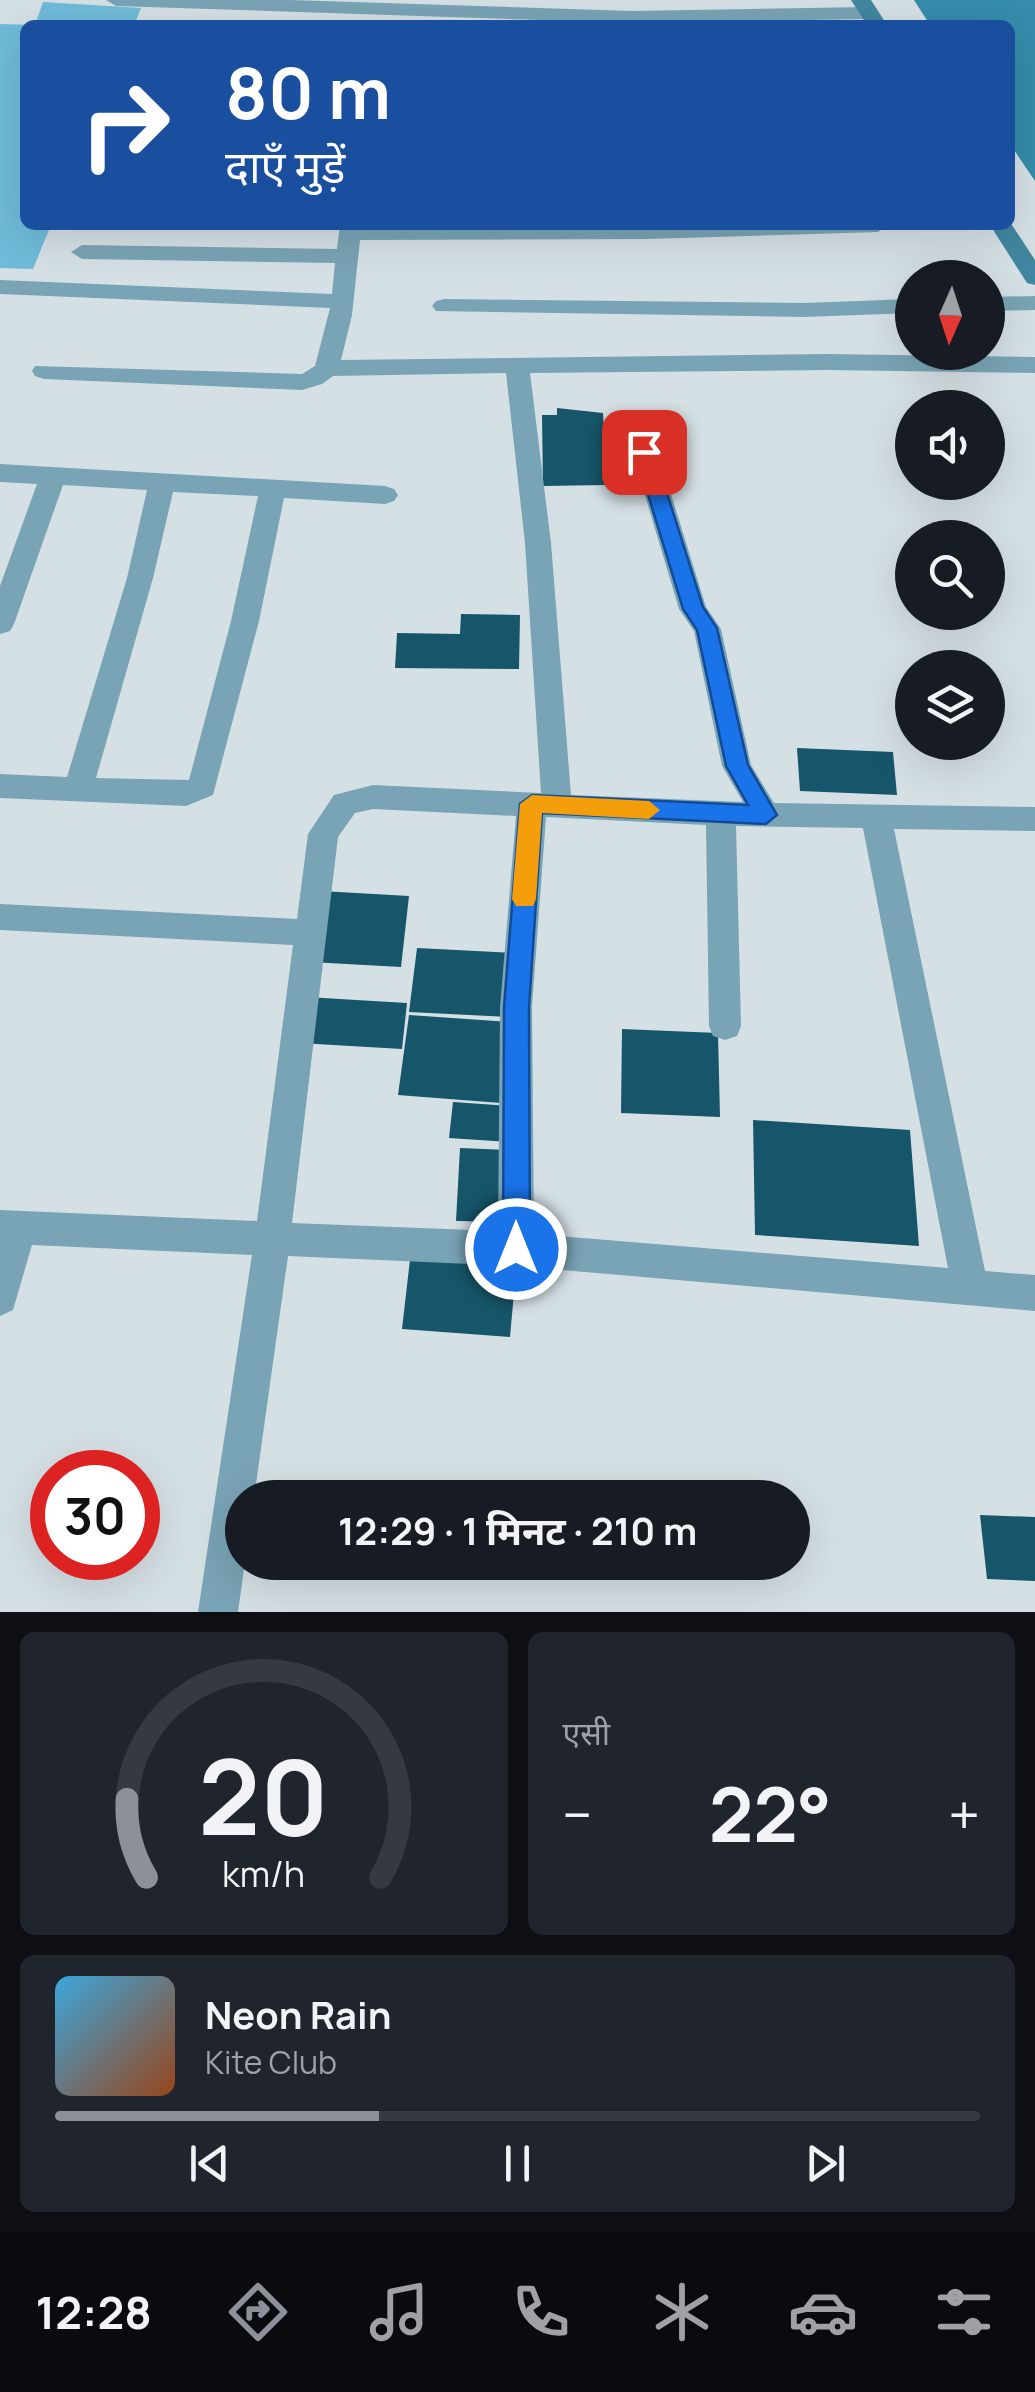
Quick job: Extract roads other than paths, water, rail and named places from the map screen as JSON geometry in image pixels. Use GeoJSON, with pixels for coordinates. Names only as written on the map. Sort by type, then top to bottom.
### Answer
{"type":"FeatureCollection","features":[{"type":"Feature","properties":{"kind":"street"},"geometry":{"type":"LineString","coordinates":[[116,0],[251,2],[614,20]]}},
{"type":"Feature","properties":{"kind":"street"},"geometry":{"type":"LineString","coordinates":[[663,20],[869,13]]}},
{"type":"Feature","properties":{"kind":"street"},"geometry":{"type":"LineString","coordinates":[[82,252],[349,238],[713,230]]}},
{"type":"Feature","properties":{"kind":"street"},"geometry":{"type":"LineString","coordinates":[[1004,230],[1035,278]]}},
{"type":"Feature","properties":{"kind":"street"},"geometry":{"type":"LineString","coordinates":[[44,371],[302,382],[316,378],[326,368],[349,238]]}},
{"type":"Feature","properties":{"kind":"street"},"geometry":{"type":"LineString","coordinates":[[1,291],[340,301]]}},
{"type":"Feature","properties":{"kind":"street"},"geometry":{"type":"LineString","coordinates":[[1005,304],[1035,303]]}},
{"type":"Feature","properties":{"kind":"street"},"geometry":{"type":"LineString","coordinates":[[444,306],[804,310],[895,307]]}},
{"type":"Feature","properties":{"kind":"street"},"geometry":{"type":"LineString","coordinates":[[326,368],[828,362],[1035,364]]}},
{"type":"Feature","properties":{"kind":"street"},"geometry":{"type":"LineString","coordinates":[[516,1249],[516,1007],[544,804],[538,543],[517,366]]}},
{"type":"Feature","properties":{"kind":"street"},"geometry":{"type":"LineString","coordinates":[[644,452],[687,592],[707,628],[737,766],[766,815]]}},
{"type":"Feature","properties":{"kind":"street"},"geometry":{"type":"LineString","coordinates":[[0,473],[385,495]]}},
{"type":"Feature","properties":{"kind":"street"},"geometry":{"type":"LineString","coordinates":[[0,624],[53,476]]}},
{"type":"Feature","properties":{"kind":"street"},"geometry":{"type":"LineString","coordinates":[[78,790],[140,578],[162,483]]}},
{"type":"Feature","properties":{"kind":"street"},"geometry":{"type":"LineString","coordinates":[[0,786],[186,794],[202,788],[236,660],[273,488]]}},
{"type":"Feature","properties":{"kind":"street"},"geometry":{"type":"LineString","coordinates":[[218,1612],[272,1241],[323,834],[346,803],[373,798],[721,814],[1035,819]]}},
{"type":"Feature","properties":{"kind":"street"},"geometry":{"type":"LineString","coordinates":[[721,814],[726,1026]]}},
{"type":"Feature","properties":{"kind":"street"},"geometry":{"type":"LineString","coordinates":[[876,816],[970,1288]]}},
{"type":"Feature","properties":{"kind":"street"},"geometry":{"type":"LineString","coordinates":[[0,917],[309,934]]}},
{"type":"Feature","properties":{"kind":"street"},"geometry":{"type":"LineString","coordinates":[[0,1298],[9,1227],[516,1249],[1035,1292]]}}]}
